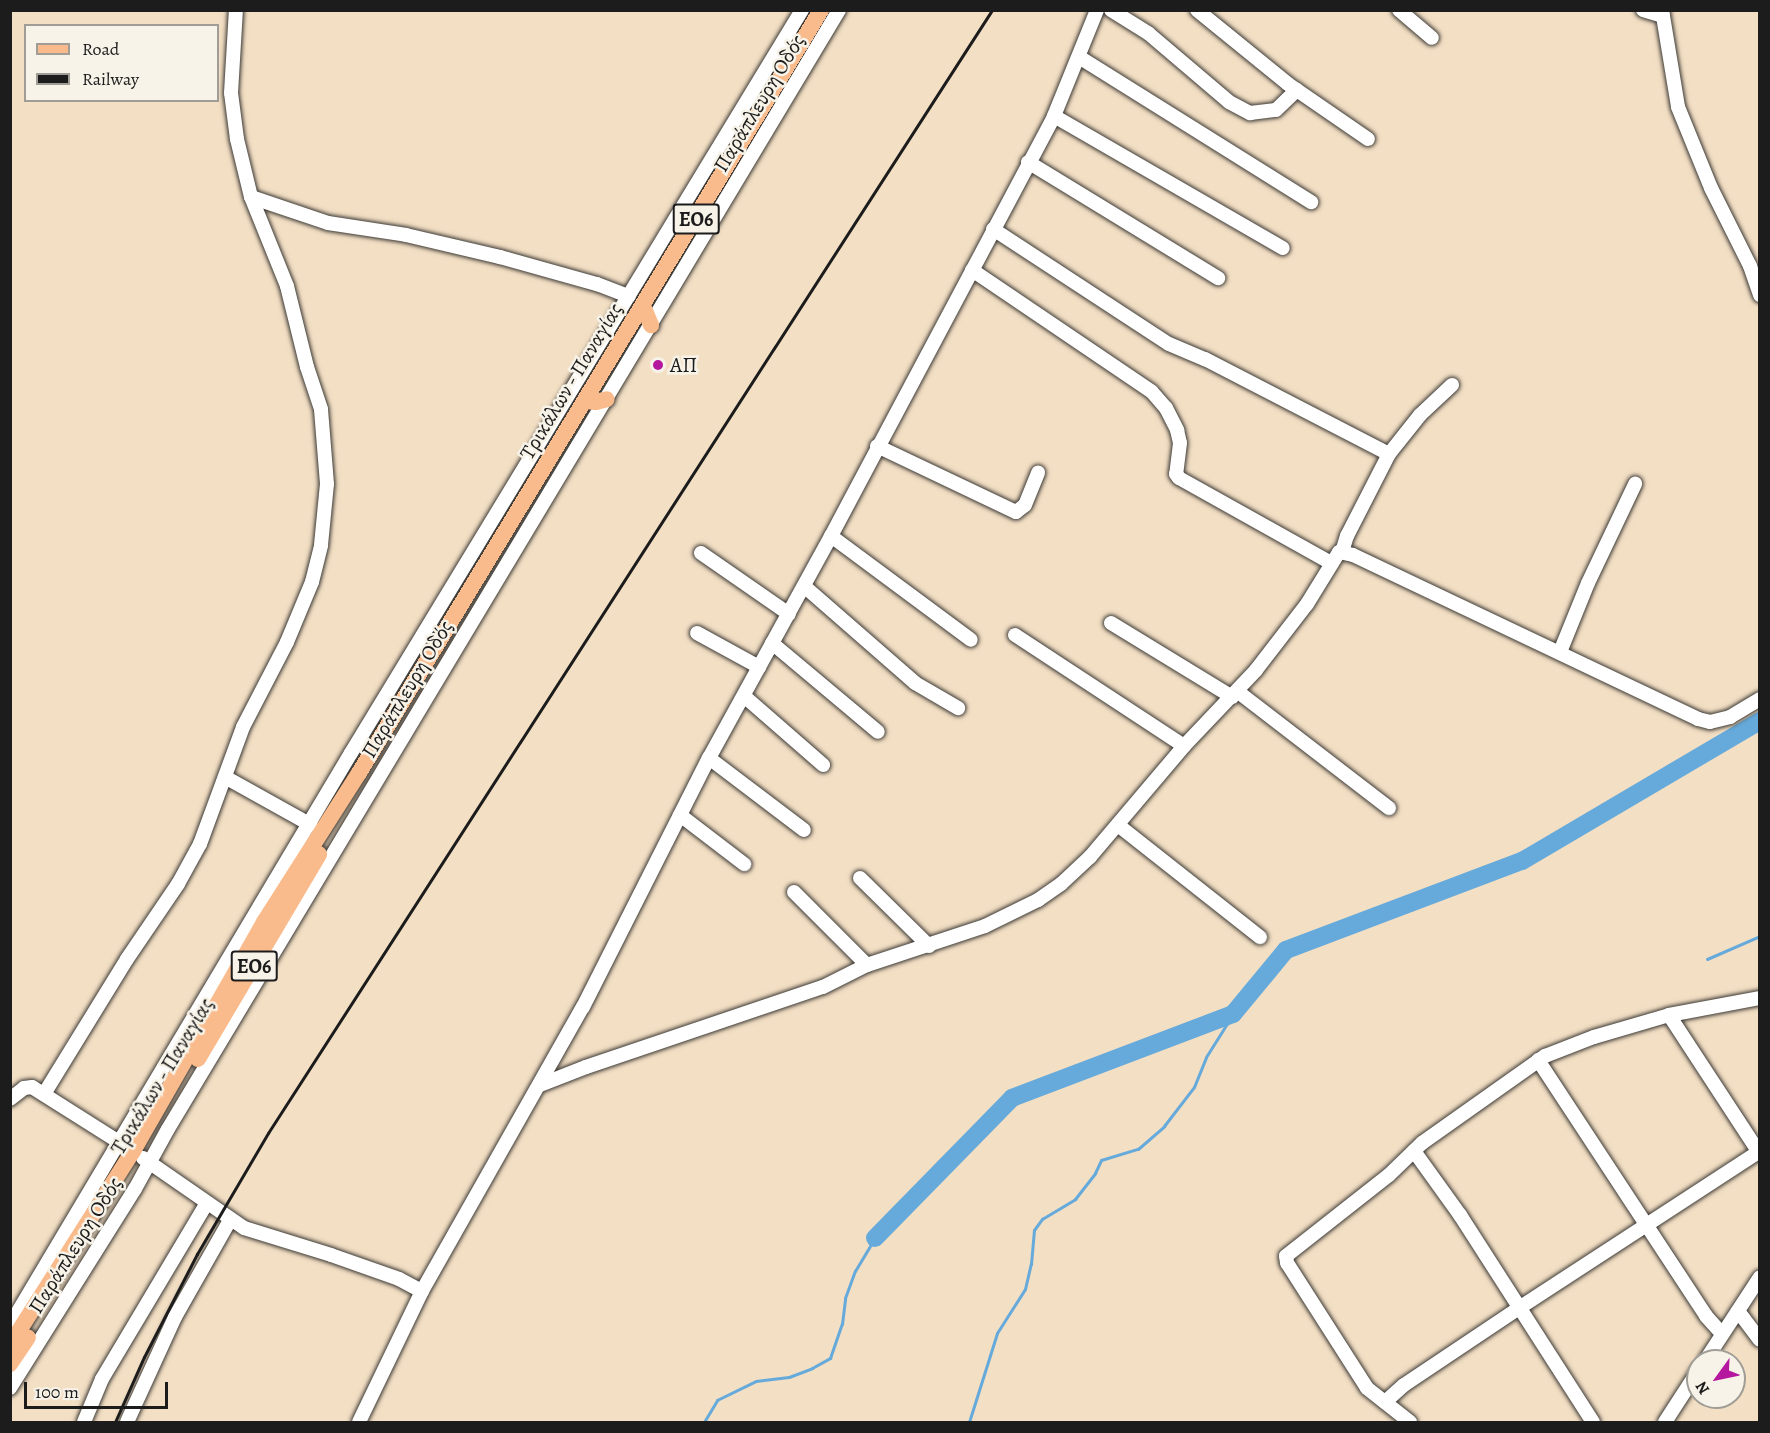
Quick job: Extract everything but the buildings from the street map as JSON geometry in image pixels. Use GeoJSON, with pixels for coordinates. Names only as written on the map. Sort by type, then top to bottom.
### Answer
{"type":"FeatureCollection","features":[{"type":"Feature","properties":{"kind":"main road","name":"Τρικάλων - Παναγίας"},"geometry":{"type":"LineString","coordinates":[[10,1364],[136,1153],[308,876],[359,773],[821,10]]}},
{"type":"Feature","properties":{"kind":"main road"},"geometry":{"type":"LineString","coordinates":[[643,306],[651,325]]}},
{"type":"Feature","properties":{"kind":"main road"},"geometry":{"type":"LineString","coordinates":[[585,401],[596,402],[607,399]]}},
{"type":"Feature","properties":{"kind":"main road","name":"Τρικάλων - Παναγίας"},"geometry":{"type":"LineString","coordinates":[[10,1345],[136,1153]]}},
{"type":"Feature","properties":{"kind":"street"},"geometry":{"type":"LineString","coordinates":[[44,1094],[127,959],[178,884],[210,822],[243,727],[287,642],[318,567],[327,484],[321,409],[307,367],[284,276],[251,197],[232,111],[232,61],[236,10]]}},
{"type":"Feature","properties":{"kind":"street","name":"Παράπλευρη Οδός"},"geometry":{"type":"LineString","coordinates":[[10,1388],[351,753],[802,10]]}},
{"type":"Feature","properties":{"kind":"street","name":"Παράπλευρη Οδός"},"geometry":{"type":"LineString","coordinates":[[10,1325],[136,1153],[607,399],[839,10]]}},
{"type":"Feature","properties":{"kind":"street"},"geometry":{"type":"LineString","coordinates":[[359,1422],[422,1291],[540,1085],[637,904],[709,758],[831,536],[1054,116],[1097,10]]}},
{"type":"Feature","properties":{"kind":"street"},"geometry":{"type":"LineString","coordinates":[[1110,10],[1148,33],[1229,102],[1250,113],[1276,110],[1297,90]]}},
{"type":"Feature","properties":{"kind":"street"},"geometry":{"type":"LineString","coordinates":[[1197,10],[1297,90],[1368,139]]}},
{"type":"Feature","properties":{"kind":"street"},"geometry":{"type":"LineString","coordinates":[[1399,10],[1432,39]]}},
{"type":"Feature","properties":{"kind":"street"},"geometry":{"type":"LineString","coordinates":[[1643,10],[1663,13],[1678,107],[1711,188],[1750,266],[1760,295]]}},
{"type":"Feature","properties":{"kind":"street"},"geometry":{"type":"LineString","coordinates":[[1079,57],[1311,202]]}},
{"type":"Feature","properties":{"kind":"street"},"geometry":{"type":"LineString","coordinates":[[1054,116],[1283,248]]}},
{"type":"Feature","properties":{"kind":"street"},"geometry":{"type":"LineString","coordinates":[[1028,162],[1218,278]]}},
{"type":"Feature","properties":{"kind":"street"},"geometry":{"type":"LineString","coordinates":[[251,197],[328,223],[406,236],[500,257],[597,284],[628,296]]}},
{"type":"Feature","properties":{"kind":"street"},"geometry":{"type":"LineString","coordinates":[[993,229],[1169,344],[1205,359],[1389,454]]}},
{"type":"Feature","properties":{"kind":"street"},"geometry":{"type":"LineString","coordinates":[[972,270],[1152,392],[1166,408],[1178,430],[1180,443],[1176,474],[1179,478],[1331,563]]}},
{"type":"Feature","properties":{"kind":"street"},"geometry":{"type":"LineString","coordinates":[[540,1085],[586,1066],[823,987],[867,965],[985,926],[1038,900],[1074,873],[1118,825],[1184,746],[1234,694],[1302,610],[1337,554],[1342,552],[1347,536],[1389,454],[1420,415],[1452,385]]}},
{"type":"Feature","properties":{"kind":"street"},"geometry":{"type":"LineString","coordinates":[[877,447],[1016,512],[1025,506],[1038,473]]}},
{"type":"Feature","properties":{"kind":"street"},"geometry":{"type":"LineString","coordinates":[[1560,652],[1588,583],[1635,484]]}},
{"type":"Feature","properties":{"kind":"street"},"geometry":{"type":"LineString","coordinates":[[831,536],[971,640]]}},
{"type":"Feature","properties":{"kind":"street"},"geometry":{"type":"LineString","coordinates":[[1342,552],[1710,722],[1730,717],[1760,699]]}},
{"type":"Feature","properties":{"kind":"street"},"geometry":{"type":"LineString","coordinates":[[701,553],[789,614]]}},
{"type":"Feature","properties":{"kind":"street"},"geometry":{"type":"LineString","coordinates":[[804,586],[915,683],[958,708]]}},
{"type":"Feature","properties":{"kind":"street"},"geometry":{"type":"LineString","coordinates":[[1111,623],[1234,694],[1389,808]]}},
{"type":"Feature","properties":{"kind":"street"},"geometry":{"type":"LineString","coordinates":[[697,633],[759,667]]}},
{"type":"Feature","properties":{"kind":"street"},"geometry":{"type":"LineString","coordinates":[[1015,635],[1184,746]]}},
{"type":"Feature","properties":{"kind":"street"},"geometry":{"type":"LineString","coordinates":[[772,643],[878,732]]}},
{"type":"Feature","properties":{"kind":"street"},"geometry":{"type":"LineString","coordinates":[[744,696],[823,765]]}},
{"type":"Feature","properties":{"kind":"street"},"geometry":{"type":"LineString","coordinates":[[709,758],[804,830]]}},
{"type":"Feature","properties":{"kind":"street"},"geometry":{"type":"LineString","coordinates":[[225,777],[311,825]]}},
{"type":"Feature","properties":{"kind":"street"},"geometry":{"type":"LineString","coordinates":[[680,815],[744,864]]}},
{"type":"Feature","properties":{"kind":"street"},"geometry":{"type":"LineString","coordinates":[[1118,825],[1260,937]]}},
{"type":"Feature","properties":{"kind":"street"},"geometry":{"type":"LineString","coordinates":[[860,878],[928,946]]}},
{"type":"Feature","properties":{"kind":"street"},"geometry":{"type":"LineString","coordinates":[[794,892],[867,965]]}},
{"type":"Feature","properties":{"kind":"street"},"geometry":{"type":"LineString","coordinates":[[1410,1422],[1367,1388],[1287,1263],[1286,1256],[1394,1171],[1446,1125],[1538,1060],[1594,1037],[1669,1015],[1760,998]]}},
{"type":"Feature","properties":{"kind":"street"},"geometry":{"type":"LineString","coordinates":[[1385,1402],[1404,1385],[1518,1308],[1759,1153],[1669,1015]]}},
{"type":"Feature","properties":{"kind":"street"},"geometry":{"type":"LineString","coordinates":[[1538,1060],[1707,1316],[1722,1334]]}},
{"type":"Feature","properties":{"kind":"street"},"geometry":{"type":"LineString","coordinates":[[10,1099],[24,1088],[32,1087],[136,1153],[230,1220],[244,1227],[399,1279],[422,1291]]}},
{"type":"Feature","properties":{"kind":"street"},"geometry":{"type":"LineString","coordinates":[[1414,1151],[1460,1215],[1593,1422]]}},
{"type":"Feature","properties":{"kind":"street"},"geometry":{"type":"LineString","coordinates":[[84,1422],[102,1379],[207,1203]]}},
{"type":"Feature","properties":{"kind":"street"},"geometry":{"type":"LineString","coordinates":[[127,1422],[175,1317],[230,1220]]}},
{"type":"Feature","properties":{"kind":"street"},"geometry":{"type":"LineString","coordinates":[[1713,1349],[1760,1277]]}},
{"type":"Feature","properties":{"kind":"street"},"geometry":{"type":"LineString","coordinates":[[1738,1311],[1760,1340]]}},
{"type":"Feature","properties":{"kind":"street"},"geometry":{"type":"LineString","coordinates":[[1665,1422],[1686,1390]]}},
{"type":"Feature","properties":{"kind":"waterway"},"geometry":{"type":"LineString","coordinates":[[875,1238],[1012,1098],[1233,1014],[1286,950],[1522,861],[1760,721]]}},
{"type":"Feature","properties":{"kind":"waterway"},"geometry":{"type":"LineString","coordinates":[[1707,959],[1760,936]]}},
{"type":"Feature","properties":{"kind":"waterway"},"geometry":{"type":"LineString","coordinates":[[969,1422],[997,1333],[1025,1289],[1031,1264],[1034,1230],[1042,1219],[1075,1199],[1095,1173],[1101,1160],[1138,1149],[1164,1126],[1194,1087],[1206,1057],[1233,1014]]}},
{"type":"Feature","properties":{"kind":"waterway"},"geometry":{"type":"LineString","coordinates":[[704,1422],[717,1400],[756,1381],[789,1377],[830,1358],[842,1324],[845,1298],[855,1271],[875,1238]]}},
{"type":"Feature","properties":{"kind":"railway"},"geometry":{"type":"LineString","coordinates":[[115,1422],[144,1357],[197,1254],[268,1133],[992,10]]}},
{"type":"Feature","properties":{"kind":"place","name":"ΑΠ"},"geometry":{"type":"Point","coordinates":[658,365]}}]}
